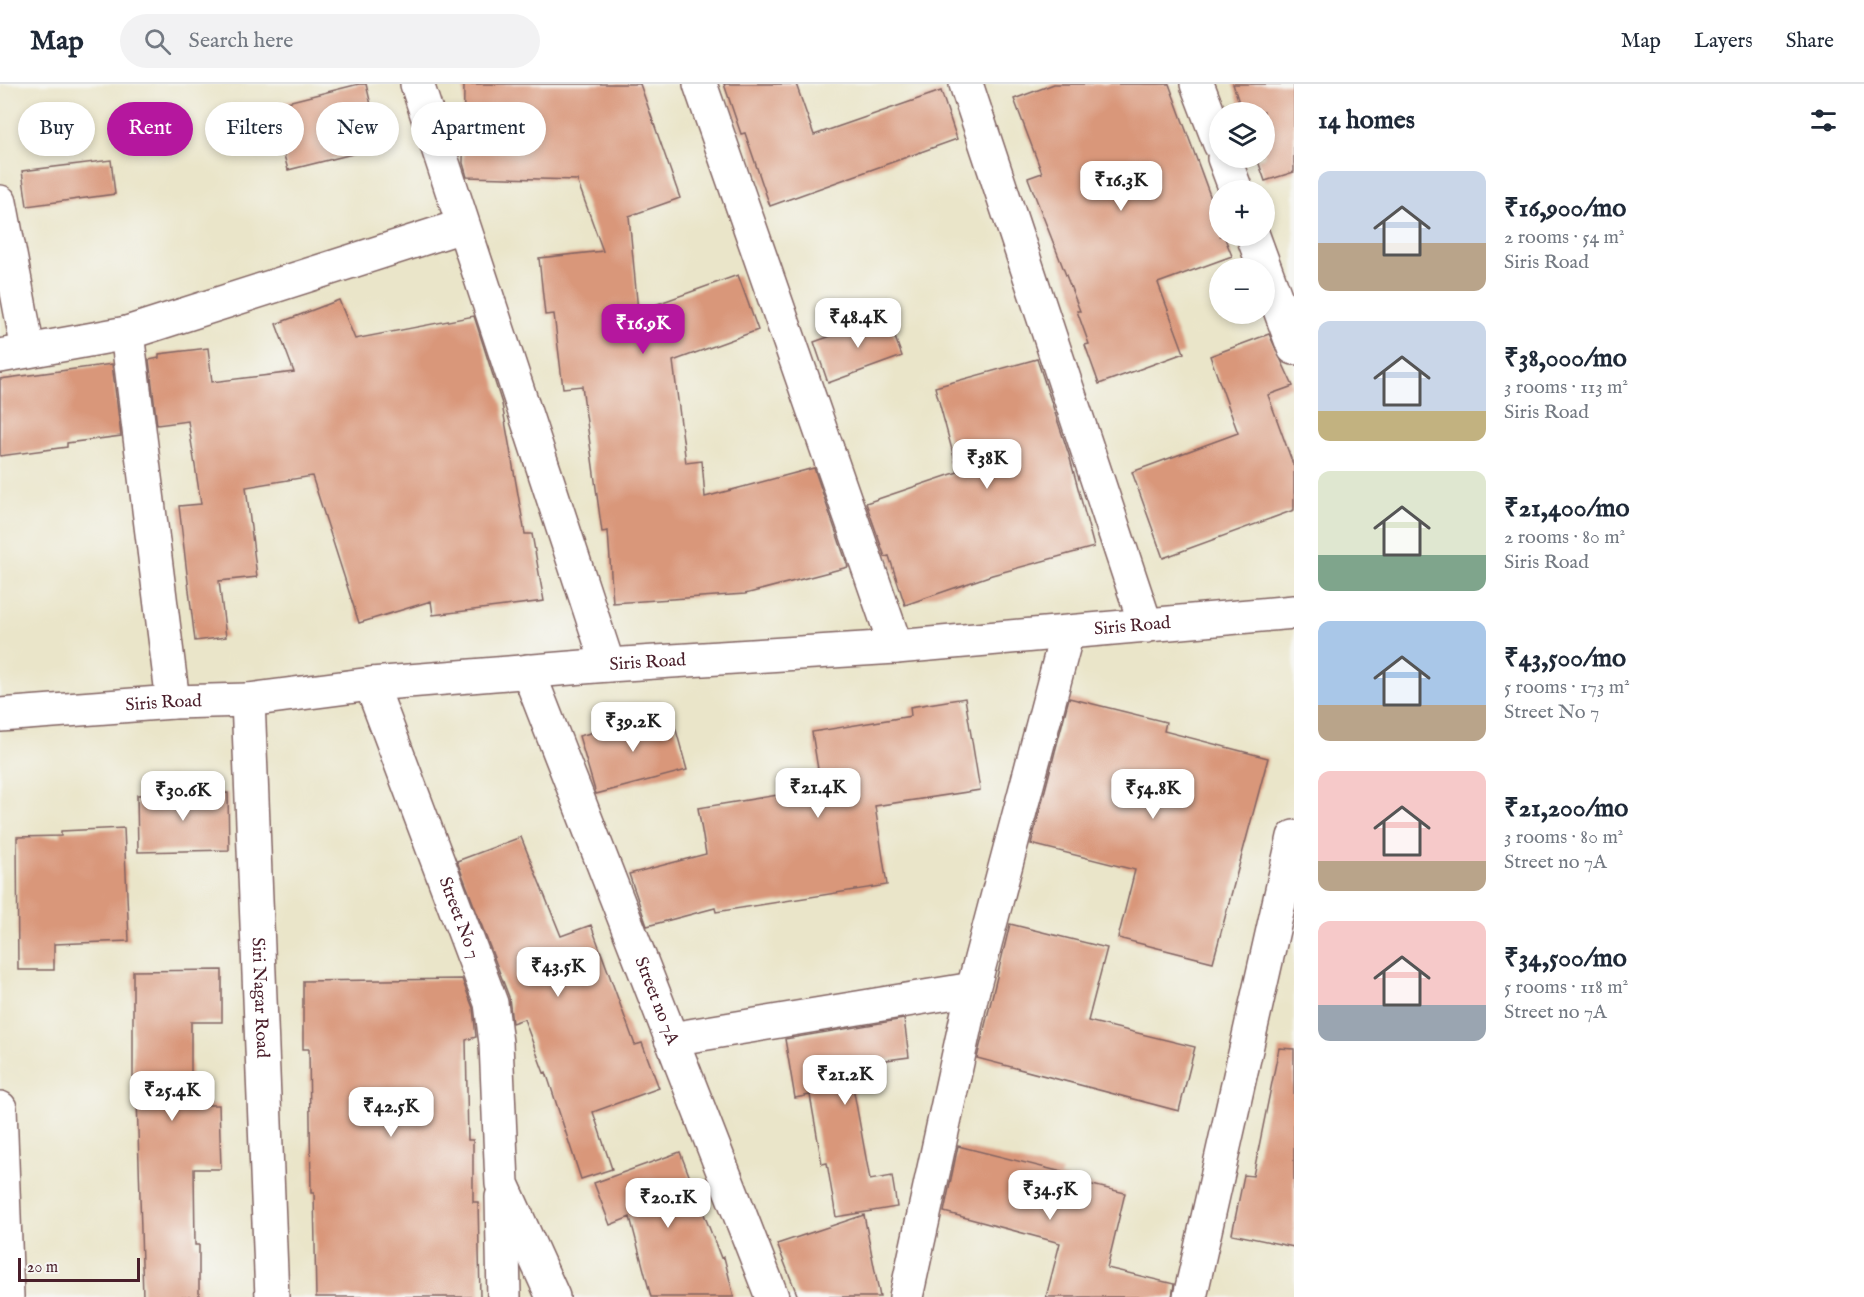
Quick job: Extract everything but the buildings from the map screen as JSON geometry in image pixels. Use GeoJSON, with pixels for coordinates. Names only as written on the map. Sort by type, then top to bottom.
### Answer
{"type":"FeatureCollection","features":[{"type":"Feature","properties":{"kind":"street"},"geometry":{"type":"LineString","coordinates":[[417,84],[608,665]]}},
{"type":"Feature","properties":{"kind":"street"},"geometry":{"type":"LineString","coordinates":[[700,84],[896,647]]}},
{"type":"Feature","properties":{"kind":"street"},"geometry":{"type":"LineString","coordinates":[[1197,84],[1209,115]]}},
{"type":"Feature","properties":{"kind":"street"},"geometry":{"type":"LineString","coordinates":[[972,86],[1146,626]]}},
{"type":"Feature","properties":{"kind":"street"},"geometry":{"type":"LineString","coordinates":[[0,202],[14,353],[127,333],[462,226]]}},
{"type":"Feature","properties":{"kind":"street"},"geometry":{"type":"LineString","coordinates":[[1257,246],[1294,348]]}},
{"type":"Feature","properties":{"kind":"street"},"geometry":{"type":"LineString","coordinates":[[127,333],[173,702]]}},
{"type":"Feature","properties":{"kind":"street","name":"Siris Road"},"geometry":{"type":"LineString","coordinates":[[0,715],[173,702],[248,700],[371,684],[608,665],[896,647],[1294,612]]}},
{"type":"Feature","properties":{"kind":"street"},"geometry":{"type":"LineString","coordinates":[[906,1297],[973,989],[1067,633]]}},
{"type":"Feature","properties":{"kind":"street","name":"Street no 7A"},"geometry":{"type":"LineString","coordinates":[[528,671],[772,1297]]}},
{"type":"Feature","properties":{"kind":"street","name":"Street No 7"},"geometry":{"type":"LineString","coordinates":[[371,684],[491,1003],[496,1043],[502,1184],[554,1297]]}},
{"type":"Feature","properties":{"kind":"street","name":"Siri Nagar Road"},"geometry":{"type":"LineString","coordinates":[[248,700],[272,1297]]}},
{"type":"Feature","properties":{"kind":"street"},"geometry":{"type":"LineString","coordinates":[[1190,1297],[1294,837]]}},
{"type":"Feature","properties":{"kind":"street"},"geometry":{"type":"LineString","coordinates":[[671,1039],[973,989]]}},
{"type":"Feature","properties":{"kind":"street"},"geometry":{"type":"LineString","coordinates":[[0,1108],[7,1297]]}},
{"type":"Feature","properties":{"kind":"street"},"geometry":{"type":"LineString","coordinates":[[502,1184],[504,1297]]}}]}
